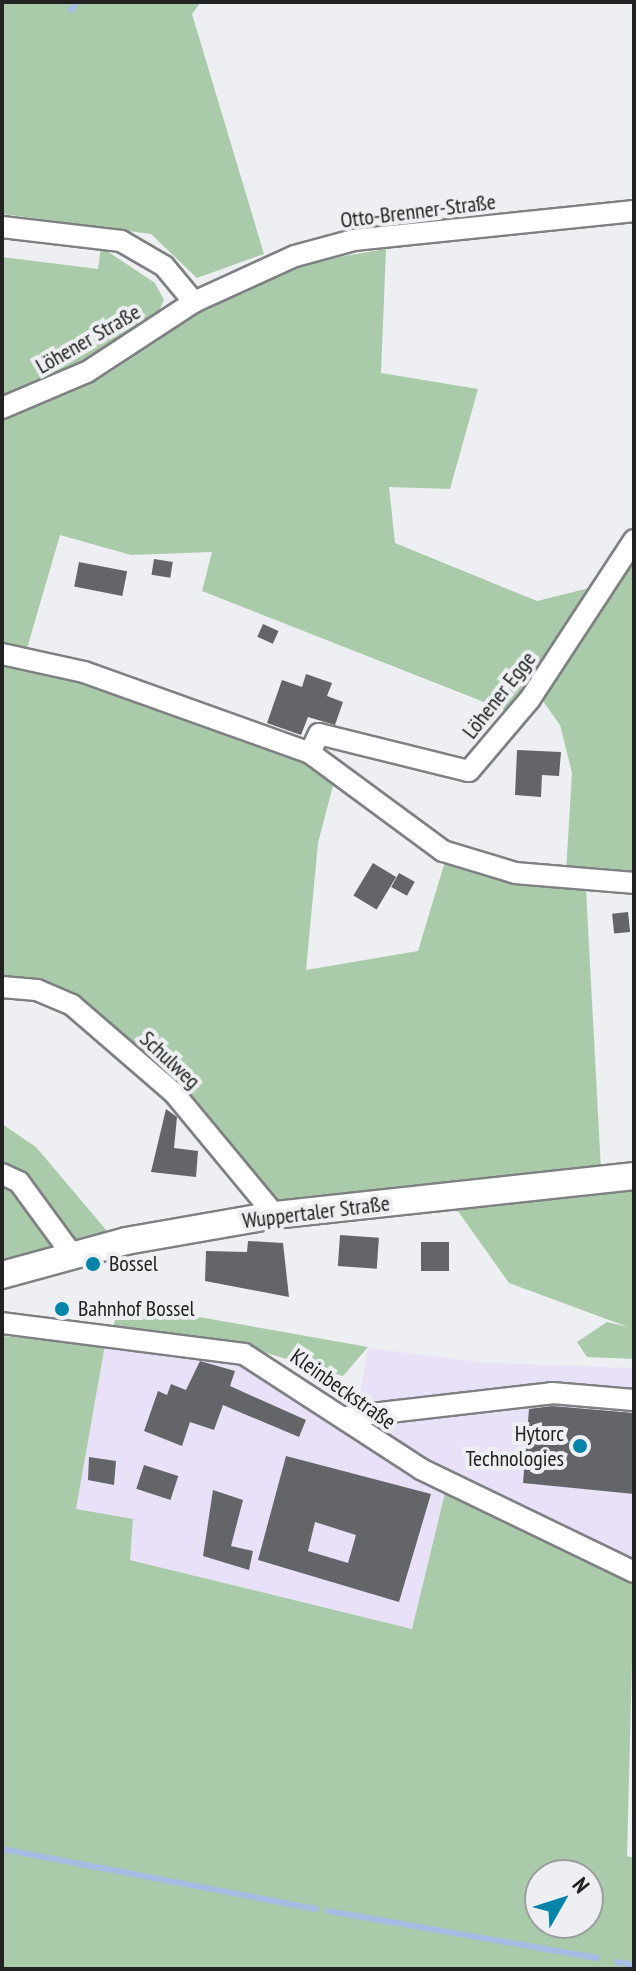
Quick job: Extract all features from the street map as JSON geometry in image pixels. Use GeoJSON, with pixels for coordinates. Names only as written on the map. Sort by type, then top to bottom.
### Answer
{"type":"FeatureCollection","features":[{"type":"Feature","properties":{"kind":"main road","name":"Wuppertaler Straße"},"geometry":{"type":"LineString","coordinates":[[2,1275],[71,1253],[275,1215],[634,1176]]}},
{"type":"Feature","properties":{"kind":"street","name":"Otto-Brenner-Straße"},"geometry":{"type":"LineString","coordinates":[[194,302],[295,256],[354,240],[634,211]]}},
{"type":"Feature","properties":{"kind":"street"},"geometry":{"type":"LineString","coordinates":[[2,227],[121,241],[164,266],[194,302]]}},
{"type":"Feature","properties":{"kind":"street","name":"Löhener Straße"},"geometry":{"type":"LineString","coordinates":[[2,408],[87,372],[194,302]]}},
{"type":"Feature","properties":{"kind":"street","name":"Löhener Egge"},"geometry":{"type":"LineString","coordinates":[[310,753],[319,734],[469,771],[530,699],[634,540]]}},
{"type":"Feature","properties":{"kind":"street"},"geometry":{"type":"LineString","coordinates":[[2,654],[84,672],[310,753],[443,851],[516,873],[634,883]]}},
{"type":"Feature","properties":{"kind":"street","name":"Schulweg"},"geometry":{"type":"LineString","coordinates":[[2,987],[37,990],[72,1005],[174,1093],[275,1215]]}},
{"type":"Feature","properties":{"kind":"street"},"geometry":{"type":"LineString","coordinates":[[2,1174],[19,1182],[71,1253]]}},
{"type":"Feature","properties":{"kind":"street","name":"Kleinbeckstraße"},"geometry":{"type":"LineString","coordinates":[[2,1323],[244,1354],[346,1417],[421,1469],[634,1572]]}},
{"type":"Feature","properties":{"kind":"street"},"geometry":{"type":"LineString","coordinates":[[346,1417],[552,1393],[634,1400]]}},
{"type":"Feature","properties":{"kind":"shaded area"},"geometry":{"type":"Polygon","coordinates":[[[105,1345],[236,1362],[445,1493],[412,1629],[130,1560],[76,1509],[105,1345]]]}},
{"type":"Feature","properties":{"kind":"shaded area"},"geometry":{"type":"Polygon","coordinates":[[[368,1348],[487,1363],[634,1368],[634,1564],[355,1424],[368,1348]]]}},
{"type":"Feature","properties":{"kind":"green space"},"geometry":{"type":"Polygon","coordinates":[[[2,2],[201,2],[192,14],[264,254],[197,278],[151,234],[2,214],[2,2]]]}},
{"type":"Feature","properties":{"kind":"green space"},"geometry":{"type":"Polygon","coordinates":[[[101,247],[155,283],[164,300],[159,311],[78,365],[2,397],[2,257],[98,269],[101,247]]]}},
{"type":"Feature","properties":{"kind":"green space"},"geometry":{"type":"Polygon","coordinates":[[[386,249],[381,373],[478,389],[450,489],[389,487],[395,543],[537,601],[601,585],[512,713],[202,591],[212,552],[131,555],[60,535],[26,652],[2,648],[2,421],[109,373],[229,293],[302,263],[386,249]]]}},
{"type":"Feature","properties":{"kind":"green space"},"geometry":{"type":"Polygon","coordinates":[[[626,563],[634,568],[634,879],[566,872],[572,773],[560,725],[540,697],[626,563]]]}},
{"type":"Feature","properties":{"kind":"green space"},"geometry":{"type":"Polygon","coordinates":[[[2,659],[304,755],[335,778],[318,843],[306,970],[418,951],[446,858],[586,889],[601,1170],[271,1201],[73,999],[2,982],[2,659]]]}},
{"type":"Feature","properties":{"kind":"green space"},"geometry":{"type":"Polygon","coordinates":[[[2,1124],[36,1147],[107,1231],[2,1262],[2,1124]]]}},
{"type":"Feature","properties":{"kind":"green space"},"geometry":{"type":"Polygon","coordinates":[[[611,1188],[634,1191],[634,1359],[587,1357],[577,1342],[607,1322],[628,1327],[509,1283],[455,1207],[611,1188]]]}},
{"type":"Feature","properties":{"kind":"green space"},"geometry":{"type":"Polygon","coordinates":[[[120,1302],[368,1347],[343,1376],[243,1346],[112,1331],[120,1302]]]}},
{"type":"Feature","properties":{"kind":"green space"},"geometry":{"type":"Polygon","coordinates":[[[2,1336],[105,1345],[76,1509],[133,1519],[130,1560],[412,1629],[445,1493],[634,1583],[627,1856],[634,1858],[634,1969],[2,1969],[2,1336]]]}},
{"type":"Feature","properties":{"kind":"building"},"geometry":{"type":"Polygon","coordinates":[[[154,559],[173,562],[170,578],[151,575],[154,559]]]}},
{"type":"Feature","properties":{"kind":"building"},"geometry":{"type":"Polygon","coordinates":[[[79,562],[127,571],[122,596],[74,587],[79,562]]]}},
{"type":"Feature","properties":{"kind":"building"},"geometry":{"type":"Polygon","coordinates":[[[263,624],[279,631],[273,644],[257,637],[263,624]]]}},
{"type":"Feature","properties":{"kind":"building"},"geometry":{"type":"Polygon","coordinates":[[[306,674],[332,683],[327,696],[343,702],[335,725],[308,717],[301,735],[267,723],[282,680],[302,687],[306,674]]]}},
{"type":"Feature","properties":{"kind":"building"},"geometry":{"type":"Polygon","coordinates":[[[517,750],[561,752],[559,776],[542,775],[541,797],[515,795],[517,750]]]}},
{"type":"Feature","properties":{"kind":"building"},"geometry":{"type":"Polygon","coordinates":[[[373,863],[396,877],[377,909],[353,896],[373,863]]]}},
{"type":"Feature","properties":{"kind":"building"},"geometry":{"type":"Polygon","coordinates":[[[399,873],[415,882],[407,896],[391,887],[399,873]]]}},
{"type":"Feature","properties":{"kind":"building"},"geometry":{"type":"Polygon","coordinates":[[[628,912],[630,932],[614,934],[612,914],[628,912]]]}},
{"type":"Feature","properties":{"kind":"building"},"geometry":{"type":"Polygon","coordinates":[[[166,1109],[177,1117],[174,1148],[198,1151],[196,1177],[151,1172],[166,1109]]]}},
{"type":"Feature","properties":{"kind":"building"},"geometry":{"type":"Polygon","coordinates":[[[340,1235],[379,1238],[377,1269],[338,1266],[340,1235]]]}},
{"type":"Feature","properties":{"kind":"building"},"geometry":{"type":"Polygon","coordinates":[[[248,1241],[283,1243],[289,1297],[205,1281],[206,1251],[247,1252],[248,1241]]]}},
{"type":"Feature","properties":{"kind":"building"},"geometry":{"type":"Polygon","coordinates":[[[421,1242],[449,1242],[449,1271],[421,1271],[421,1242]]]}},
{"type":"Feature","properties":{"kind":"building"},"geometry":{"type":"Polygon","coordinates":[[[200,1361],[235,1371],[230,1386],[306,1420],[299,1437],[223,1405],[214,1430],[190,1422],[182,1446],[144,1431],[158,1391],[167,1395],[171,1384],[186,1390],[200,1361]]]}},
{"type":"Feature","properties":{"kind":"building","name":"Hytorc Technologies"},"geometry":{"type":"Polygon","coordinates":[[[552,1406],[634,1413],[634,1494],[523,1483],[529,1409],[552,1406]]]}},
{"type":"Feature","properties":{"kind":"building"},"geometry":{"type":"Polygon","coordinates":[[[286,1456],[431,1494],[399,1602],[258,1560],[286,1456]],[[315,1522],[308,1551],[348,1563],[356,1535],[315,1522]]]}},
{"type":"Feature","properties":{"kind":"building"},"geometry":{"type":"Polygon","coordinates":[[[89,1457],[116,1461],[114,1485],[88,1480],[89,1457]]]}},
{"type":"Feature","properties":{"kind":"building"},"geometry":{"type":"Polygon","coordinates":[[[144,1465],[178,1476],[171,1500],[136,1489],[144,1465]]]}},
{"type":"Feature","properties":{"kind":"building"},"geometry":{"type":"Polygon","coordinates":[[[213,1490],[243,1500],[231,1546],[253,1551],[249,1570],[203,1556],[213,1490]]]}},
{"type":"Feature","properties":{"kind":"waterway"},"geometry":{"type":"LineString","coordinates":[[71,10],[77,2]]}},
{"type":"Feature","properties":{"kind":"waterway"},"geometry":{"type":"LineString","coordinates":[[2,1849],[316,1909]]}},
{"type":"Feature","properties":{"kind":"waterway"},"geometry":{"type":"LineString","coordinates":[[328,1911],[597,1958]]}},
{"type":"Feature","properties":{"kind":"waterway"},"geometry":{"type":"LineString","coordinates":[[617,1962],[634,1965]]}},
{"type":"Feature","properties":{"kind":"place","name":"Bossel"},"geometry":{"type":"Point","coordinates":[93,1264]}},
{"type":"Feature","properties":{"kind":"place","name":"Bahnhof Bossel"},"geometry":{"type":"Point","coordinates":[62,1309]}},
{"type":"Feature","properties":{"kind":"place","name":"Hytorc Technologies"},"geometry":{"type":"Point","coordinates":[580,1446]}}]}
